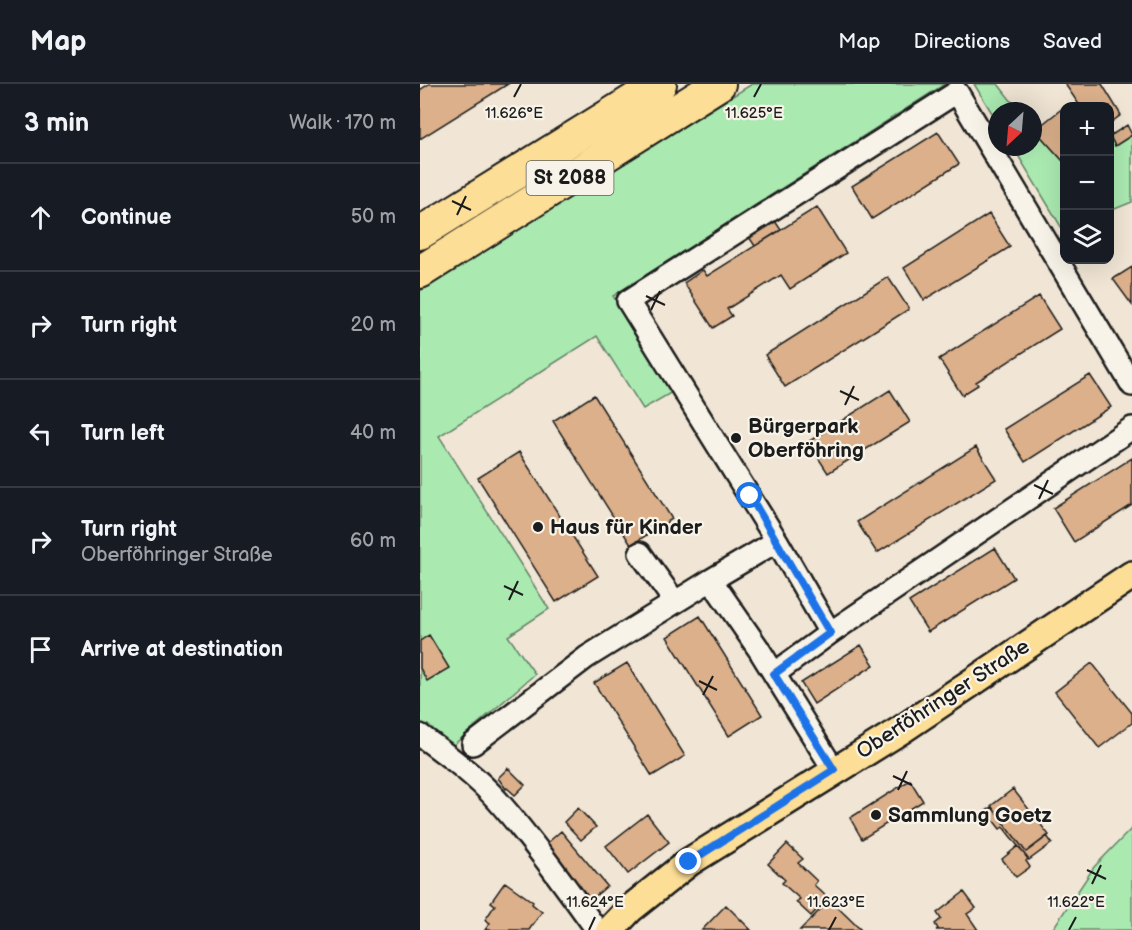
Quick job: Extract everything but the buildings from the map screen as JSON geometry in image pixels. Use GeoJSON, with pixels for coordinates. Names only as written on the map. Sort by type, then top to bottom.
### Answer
{"type":"FeatureCollection","features":[{"type":"Feature","properties":{"kind":"highway","name":"St 2088"},"geometry":{"type":"LineString","coordinates":[[420,233],[660,84]]}},
{"type":"Feature","properties":{"kind":"highway","name":"St 2088"},"geometry":{"type":"LineString","coordinates":[[420,272],[719,84]]}},
{"type":"Feature","properties":{"kind":"main road","name":"Oberföhringer Straße"},"geometry":{"type":"LineString","coordinates":[[610,930],[638,902],[689,862],[901,730],[1132,574]]}},
{"type":"Feature","properties":{"kind":"lane"},"geometry":{"type":"LineString","coordinates":[[830,633],[777,541],[628,301],[957,92],[1132,385]]}},
{"type":"Feature","properties":{"kind":"lane"},"geometry":{"type":"LineString","coordinates":[[774,674],[830,633],[1132,428]]}},
{"type":"Feature","properties":{"kind":"lane"},"geometry":{"type":"LineString","coordinates":[[473,744],[587,657],[777,541]]}},
{"type":"Feature","properties":{"kind":"lane"},"geometry":{"type":"LineString","coordinates":[[640,553],[675,602]]}},
{"type":"Feature","properties":{"kind":"lane"},"geometry":{"type":"LineString","coordinates":[[711,580],[774,674],[834,770]]}},
{"type":"Feature","properties":{"kind":"lane"},"geometry":{"type":"LineString","coordinates":[[420,735],[454,759],[497,799],[597,930]]}},
{"type":"Feature","properties":{"kind":"green space"},"geometry":{"type":"Polygon","coordinates":[[[752,84],[945,84],[613,296],[674,391],[643,409],[597,336],[439,436],[549,609],[508,636],[535,674],[451,747],[420,725],[420,291],[752,84]]]}},
{"type":"Feature","properties":{"kind":"green space"},"geometry":{"type":"Polygon","coordinates":[[[974,84],[998,84],[1012,102],[988,102],[988,107],[974,84]]]}},
{"type":"Feature","properties":{"kind":"green space"},"geometry":{"type":"Polygon","coordinates":[[[1132,135],[1132,202],[1114,209],[1114,144],[1115,146],[1132,135]]]}},
{"type":"Feature","properties":{"kind":"green space"},"geometry":{"type":"Polygon","coordinates":[[[1042,137],[1060,157],[1060,225],[1018,156],[1042,156],[1042,137]]]}},
{"type":"Feature","properties":{"kind":"green space"},"geometry":{"type":"Polygon","coordinates":[[[1132,828],[1132,930],[1052,930],[1094,867],[1132,828]]]}},
{"type":"Feature","properties":{"kind":"place","name":"Bürgerpark Oberföhring"},"geometry":{"type":"Point","coordinates":[736,438]}},
{"type":"Feature","properties":{"kind":"place","name":"Haus für Kinder"},"geometry":{"type":"Point","coordinates":[538,527]}},
{"type":"Feature","properties":{"kind":"place","name":"Sammlung Goetz"},"geometry":{"type":"Point","coordinates":[876,815]}},
{"type":"Feature","properties":{"kind":"route"},"geometry":{"type":"LineString","coordinates":[[689,862],[834,770],[774,674],[830,633],[750,496]]}}]}
